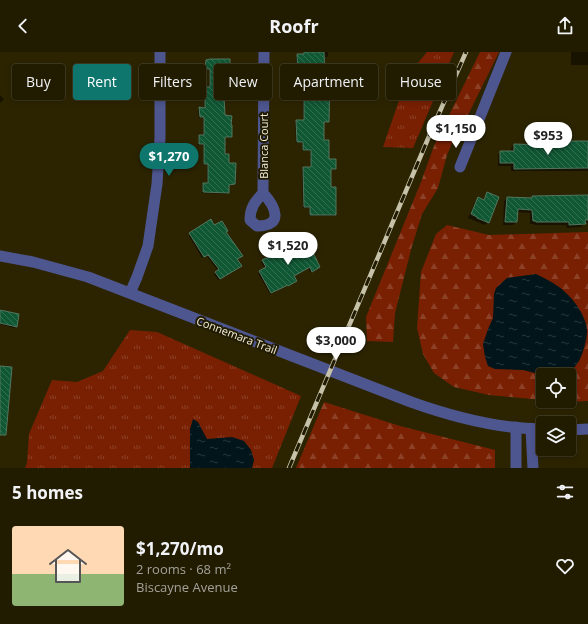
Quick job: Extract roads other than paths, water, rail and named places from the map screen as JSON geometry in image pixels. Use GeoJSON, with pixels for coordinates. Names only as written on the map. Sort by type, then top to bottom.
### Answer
{"type":"FeatureCollection","features":[{"type":"Feature","properties":{"kind":"street"},"geometry":{"type":"LineString","coordinates":[[130,293],[148,246],[157,184],[160,138],[160,52]]}},
{"type":"Feature","properties":{"kind":"street","name":"Blanca Court"},"geometry":{"type":"LineString","coordinates":[[263,193],[264,52]]}},
{"type":"Feature","properties":{"kind":"street"},"geometry":{"type":"LineString","coordinates":[[460,167],[506,52]]}},
{"type":"Feature","properties":{"kind":"street","name":"Connemara Trail"},"geometry":{"type":"LineString","coordinates":[[0,256],[55,267],[88,277],[444,414],[490,424],[536,429]]}},
{"type":"Feature","properties":{"kind":"street"},"geometry":{"type":"LineString","coordinates":[[516,428],[516,468]]}},
{"type":"Feature","properties":{"kind":"street"},"geometry":{"type":"LineString","coordinates":[[531,429],[533,468]]}},
{"type":"Feature","properties":{"kind":"street"},"geometry":{"type":"LineString","coordinates":[[576,430],[588,429]]}},
{"type":"Feature","properties":{"kind":"water"},"geometry":{"type":"Polygon","coordinates":[[[536,274],[552,282],[564,291],[577,306],[587,326],[587,334],[583,351],[578,363],[573,368],[536,368],[536,373],[523,370],[495,369],[488,366],[483,344],[493,318],[494,294],[496,288],[507,278],[536,274]]]}},
{"type":"Feature","properties":{"kind":"water"},"geometry":{"type":"Polygon","coordinates":[[[193,419],[198,422],[207,439],[232,437],[244,441],[251,450],[254,460],[252,468],[190,468],[190,429],[193,419]]]}},
{"type":"Feature","properties":{"kind":"railway"},"geometry":{"type":"LineString","coordinates":[[289,468],[466,52]]}}]}
